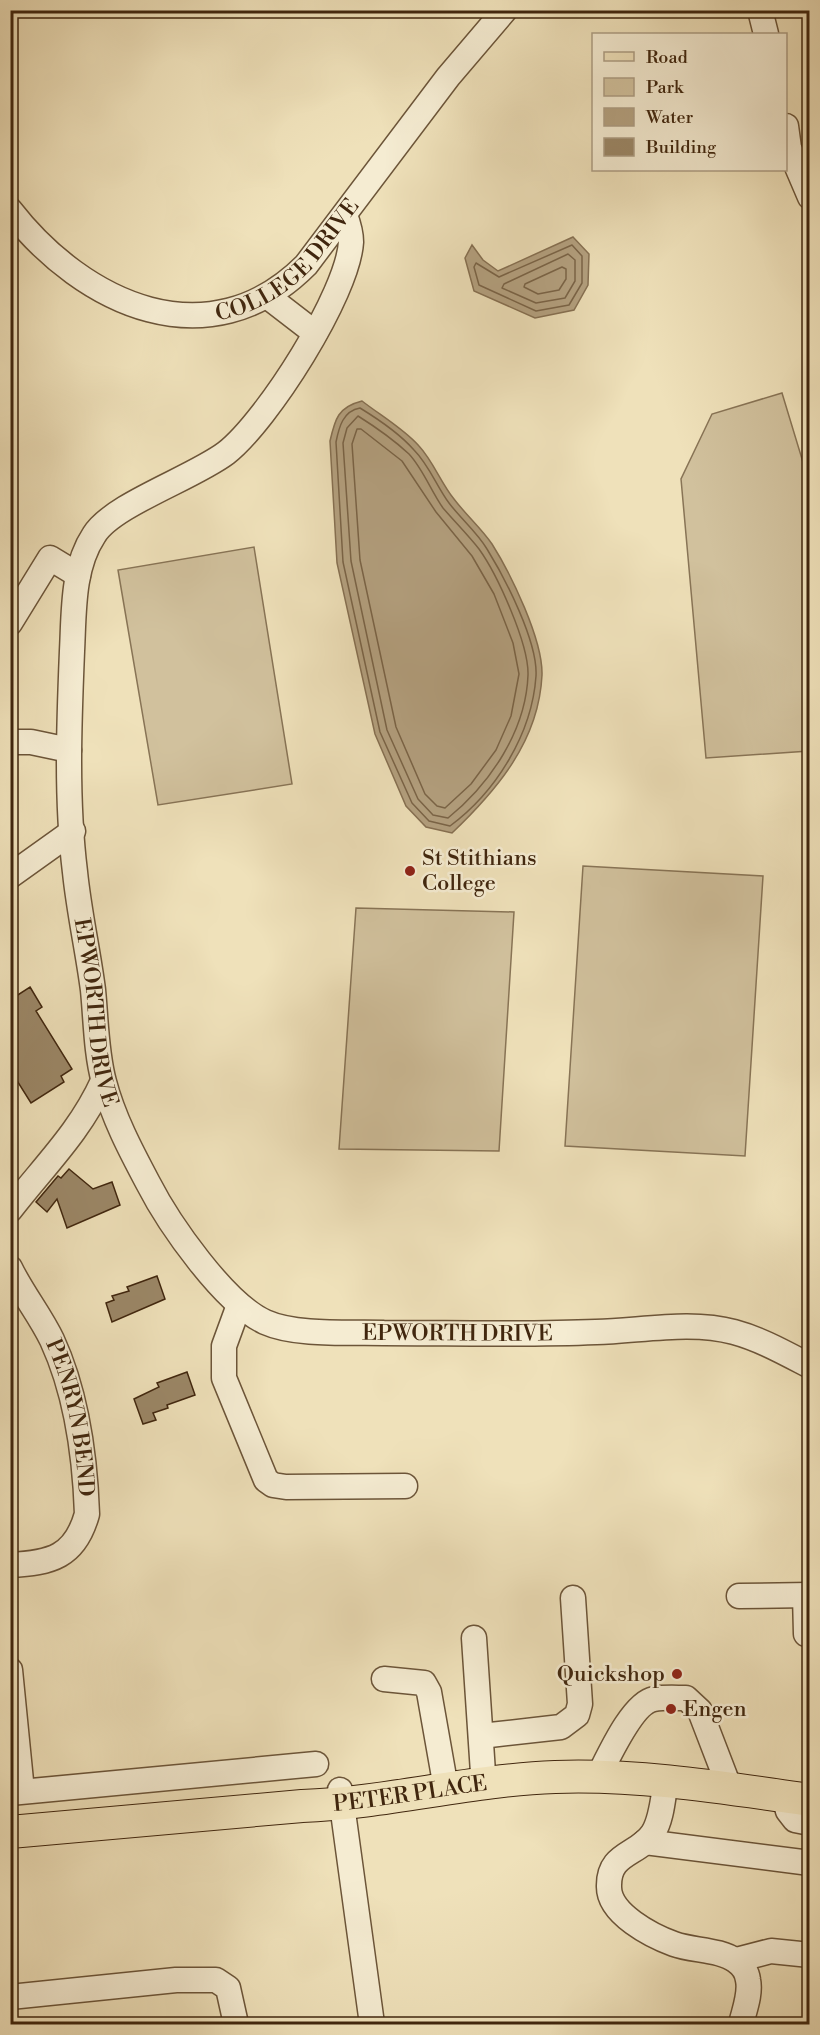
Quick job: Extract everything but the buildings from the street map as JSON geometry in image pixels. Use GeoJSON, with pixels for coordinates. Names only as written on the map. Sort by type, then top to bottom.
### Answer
{"type":"FeatureCollection","features":[{"type":"Feature","properties":{"kind":"main road","name":"PETER PLACE"},"geometry":{"type":"LineString","coordinates":[[10,1832],[302,1806],[444,1777],[554,1767],[729,1785]]}},
{"type":"Feature","properties":{"kind":"main road","name":"PETER PLACE"},"geometry":{"type":"LineString","coordinates":[[10,1820],[231,1787],[341,1797],[601,1772],[663,1771],[729,1785],[801,1796]]}},
{"type":"Feature","properties":{"kind":"street","name":"COLLEGE DRIVE"},"geometry":{"type":"LineString","coordinates":[[10,210],[34,238],[66,267],[111,295],[140,307],[167,314],[196,317],[232,311],[267,296],[306,265],[448,77],[505,10]]}},
{"type":"Feature","properties":{"kind":"street"},"geometry":{"type":"LineString","coordinates":[[760,10],[766,33]]}},
{"type":"Feature","properties":{"kind":"street"},"geometry":{"type":"LineString","coordinates":[[787,133],[789,148],[810,197]]}},
{"type":"Feature","properties":{"kind":"street","name":"EPWORTH DRIVE"},"geometry":{"type":"LineString","coordinates":[[345,215],[350,231],[350,249],[334,295],[315,333],[273,400],[241,439],[213,462],[116,514],[97,529],[86,548],[78,575],[74,612],[69,750],[73,838],[103,1081],[128,1146],[154,1195],[210,1273],[239,1305],[270,1324],[299,1330],[346,1332],[572,1333],[708,1328],[734,1332],[810,1366]]}},
{"type":"Feature","properties":{"kind":"street"},"geometry":{"type":"LineString","coordinates":[[267,296],[315,333]]}},
{"type":"Feature","properties":{"kind":"street"},"geometry":{"type":"LineString","coordinates":[[10,623],[50,558],[78,575]]}},
{"type":"Feature","properties":{"kind":"street"},"geometry":{"type":"LineString","coordinates":[[10,742],[31,742],[69,750]]}},
{"type":"Feature","properties":{"kind":"street"},"geometry":{"type":"LineString","coordinates":[[10,876],[73,838]]}},
{"type":"Feature","properties":{"kind":"street"},"geometry":{"type":"LineString","coordinates":[[10,889],[73,838]]}},
{"type":"Feature","properties":{"kind":"street"},"geometry":{"type":"LineString","coordinates":[[10,1210],[76,1131],[90,1109],[103,1081]]}},
{"type":"Feature","properties":{"kind":"street","name":"PENRYN BEND"},"geometry":{"type":"LineString","coordinates":[[10,1268],[37,1311],[67,1376],[75,1409],[87,1514],[83,1529],[74,1543],[62,1554],[36,1563],[10,1565]]}},
{"type":"Feature","properties":{"kind":"street"},"geometry":{"type":"LineString","coordinates":[[239,1305],[224,1346],[224,1378],[266,1480],[273,1485],[286,1487],[405,1486]]}},
{"type":"Feature","properties":{"kind":"street"},"geometry":{"type":"LineString","coordinates":[[739,1596],[807,1595],[806,1634]]}},
{"type":"Feature","properties":{"kind":"street"},"geometry":{"type":"LineString","coordinates":[[481,1736],[561,1727],[577,1715],[580,1704],[573,1598]]}},
{"type":"Feature","properties":{"kind":"street"},"geometry":{"type":"LineString","coordinates":[[474,1638],[483,1773]]}},
{"type":"Feature","properties":{"kind":"street"},"geometry":{"type":"LineString","coordinates":[[10,1670],[16,1792],[231,1787],[316,1764]]}},
{"type":"Feature","properties":{"kind":"street"},"geometry":{"type":"LineString","coordinates":[[384,1679],[424,1683],[429,1692],[444,1777]]}},
{"type":"Feature","properties":{"kind":"street"},"geometry":{"type":"LineString","coordinates":[[601,1772],[632,1717],[643,1704],[652,1699],[686,1698],[700,1711],[729,1785]]}},
{"type":"Feature","properties":{"kind":"street"},"geometry":{"type":"LineString","coordinates":[[666,1780],[658,1821],[653,1834],[617,1861],[610,1874],[608,1889],[621,1914],[674,1944],[736,1960],[771,1952],[810,1955]]}},
{"type":"Feature","properties":{"kind":"street"},"geometry":{"type":"LineString","coordinates":[[801,1796],[788,1811],[795,1820],[810,1823]]}},
{"type":"Feature","properties":{"kind":"street"},"geometry":{"type":"LineString","coordinates":[[341,1797],[372,2025]]}},
{"type":"Feature","properties":{"kind":"street"},"geometry":{"type":"LineString","coordinates":[[645,1842],[810,1863]]}},
{"type":"Feature","properties":{"kind":"street"},"geometry":{"type":"LineString","coordinates":[[736,1960],[748,1980],[741,2025]]}},
{"type":"Feature","properties":{"kind":"street"},"geometry":{"type":"LineString","coordinates":[[10,1996],[176,1980],[216,1980],[228,1988],[236,2025]]}},
{"type":"Feature","properties":{"kind":"green space"},"geometry":{"type":"Polygon","coordinates":[[[782,393],[809,482],[809,751],[706,758],[681,479],[712,414],[782,393]]]}},
{"type":"Feature","properties":{"kind":"green space"},"geometry":{"type":"Polygon","coordinates":[[[254,547],[292,784],[158,805],[118,570],[254,547]]]}},
{"type":"Feature","properties":{"kind":"green space"},"geometry":{"type":"Polygon","coordinates":[[[583,866],[763,876],[745,1156],[565,1146],[583,866]]]}},
{"type":"Feature","properties":{"kind":"green space"},"geometry":{"type":"Polygon","coordinates":[[[356,908],[514,912],[499,1151],[339,1149],[356,908]]]}},
{"type":"Feature","properties":{"kind":"water"},"geometry":{"type":"Polygon","coordinates":[[[573,237],[589,254],[588,285],[574,310],[535,318],[474,291],[465,258],[472,245],[483,260],[498,271],[573,237]]]}},
{"type":"Feature","properties":{"kind":"water"},"geometry":{"type":"Polygon","coordinates":[[[362,401],[419,446],[429,458],[449,493],[492,544],[508,572],[532,626],[541,661],[539,699],[524,743],[499,782],[452,833],[426,827],[406,806],[375,734],[337,563],[330,441],[334,426],[343,410],[362,401]]]}},
{"type":"Feature","properties":{"kind":"place","name":"St Stithians College"},"geometry":{"type":"Point","coordinates":[410,871]}},
{"type":"Feature","properties":{"kind":"place","name":"Quickshop"},"geometry":{"type":"Point","coordinates":[677,1674]}},
{"type":"Feature","properties":{"kind":"place","name":"Engen"},"geometry":{"type":"Point","coordinates":[671,1709]}}]}
